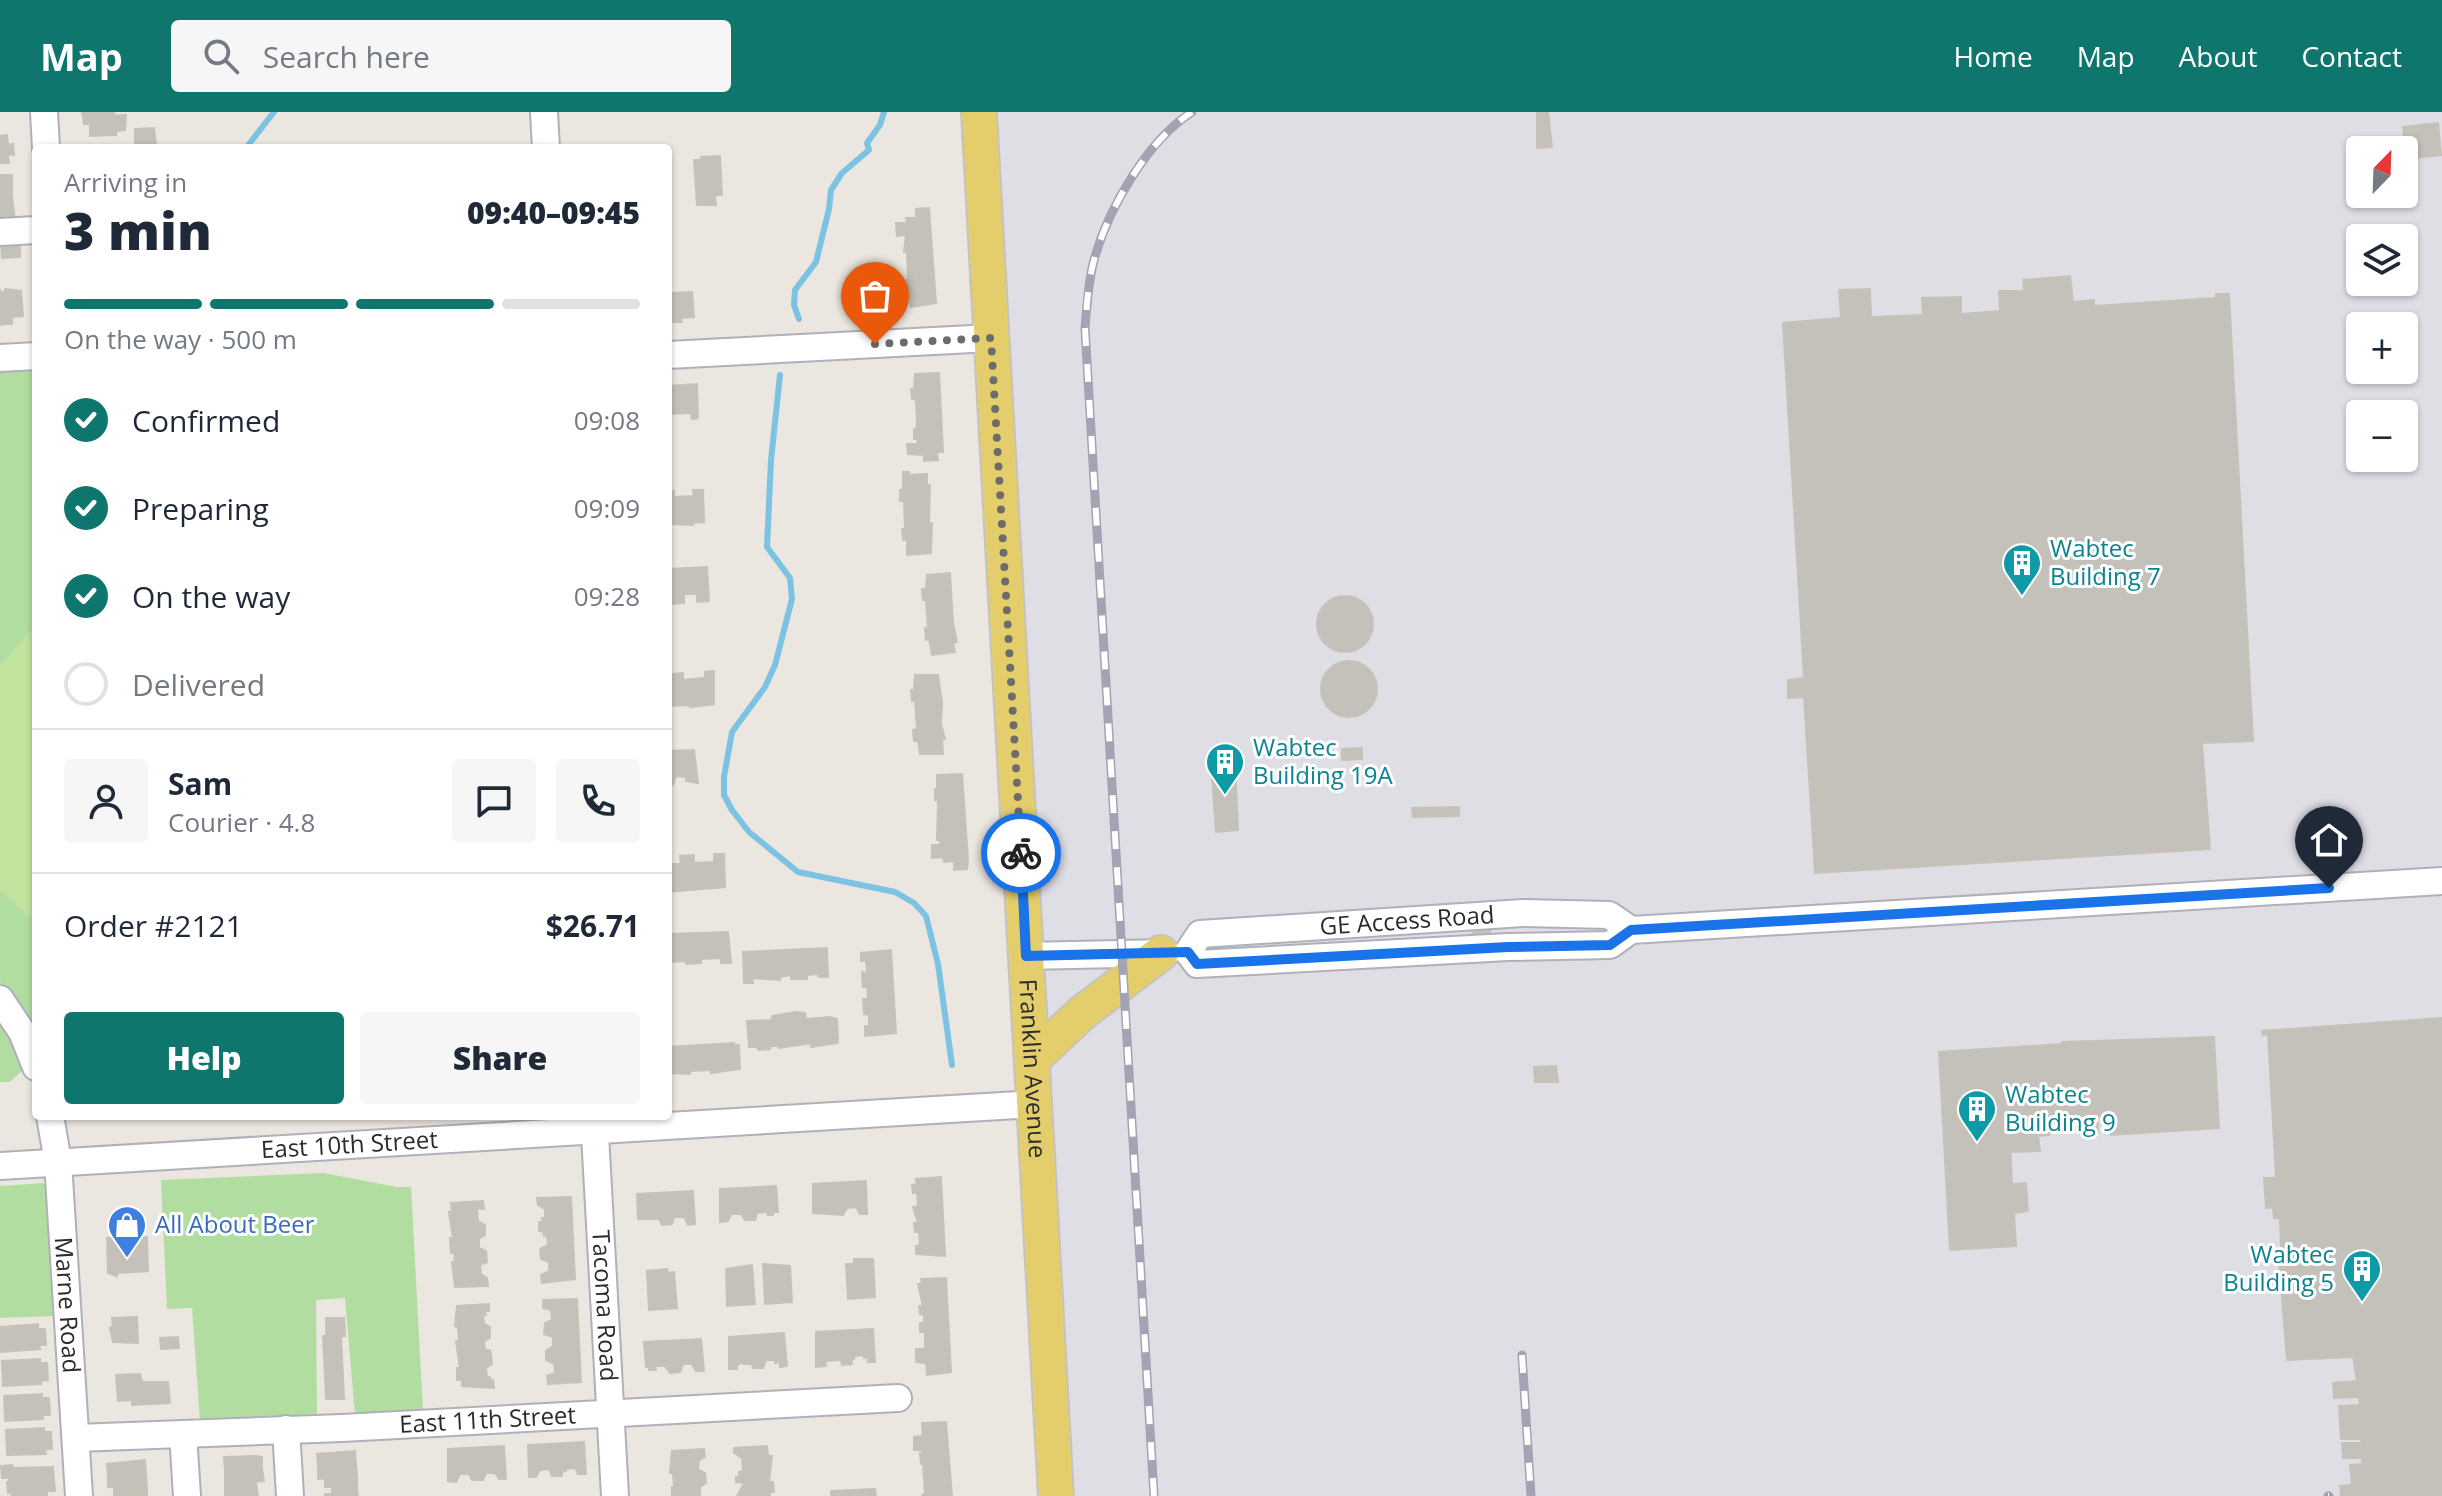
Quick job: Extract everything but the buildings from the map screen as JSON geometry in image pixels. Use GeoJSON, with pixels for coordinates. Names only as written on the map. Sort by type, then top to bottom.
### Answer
{"type":"FeatureCollection","features":[{"type":"Feature","properties":{"kind":"main road","name":"Franklin Avenue"},"geometry":{"type":"LineString","coordinates":[[979,112],[1056,1496]]}},
{"type":"Feature","properties":{"kind":"main road"},"geometry":{"type":"LineString","coordinates":[[1033,1059],[1063,1029],[1175,952]]}},
{"type":"Feature","properties":{"kind":"street"},"geometry":{"type":"LineString","coordinates":[[44,112],[46,144]]}},
{"type":"Feature","properties":{"kind":"street"},"geometry":{"type":"LineString","coordinates":[[544,112],[546,144]]}},
{"type":"Feature","properties":{"kind":"street"},"geometry":{"type":"LineString","coordinates":[[0,232],[32,230]]}},
{"type":"Feature","properties":{"kind":"street"},"geometry":{"type":"LineString","coordinates":[[672,355],[991,338]]}},
{"type":"Feature","properties":{"kind":"street"},"geometry":{"type":"LineString","coordinates":[[0,358],[32,356]]}},
{"type":"Feature","properties":{"kind":"street","name":"GE Access Road"},"geometry":{"type":"LineString","coordinates":[[1026,956],[1175,952],[1197,964],[1508,947],[1610,945],[1631,930],[2442,881]]}},
{"type":"Feature","properties":{"kind":"street"},"geometry":{"type":"LineString","coordinates":[[0,999],[22,1032],[32,1057]]}},
{"type":"Feature","properties":{"kind":"street","name":"East 10th Street"},"geometry":{"type":"LineString","coordinates":[[672,1120],[1034,1104]]}},
{"type":"Feature","properties":{"kind":"street","name":"Marne Road"},"geometry":{"type":"LineString","coordinates":[[51,1120],[58,1162],[79,1496]]}},
{"type":"Feature","properties":{"kind":"street","name":"East 10th Street"},"geometry":{"type":"LineString","coordinates":[[0,1166],[663,1120]]}},
{"type":"Feature","properties":{"kind":"street","name":"Tacoma Road"},"geometry":{"type":"LineString","coordinates":[[594,1123],[615,1496]]}},
{"type":"Feature","properties":{"kind":"street","name":"East 11th Street"},"geometry":{"type":"LineString","coordinates":[[76,1438],[898,1398]]}},
{"type":"Feature","properties":{"kind":"street"},"geometry":{"type":"LineString","coordinates":[[286,1429],[290,1496]]}},
{"type":"Feature","properties":{"kind":"street"},"geometry":{"type":"LineString","coordinates":[[183,1434],[187,1496]]}},
{"type":"Feature","properties":{"kind":"shaded area"},"geometry":{"type":"Polygon","coordinates":[[[998,112],[2442,112],[2442,1496],[1075,1496],[998,112]]]}},
{"type":"Feature","properties":{"kind":"green space"},"geometry":{"type":"Polygon","coordinates":[[[32,366],[32,1035],[0,982],[0,368],[32,366]]]}},
{"type":"Feature","properties":{"kind":"green space"},"geometry":{"type":"Polygon","coordinates":[[[32,629],[32,918],[0,890],[0,665],[32,629]]]}},
{"type":"Feature","properties":{"kind":"green space"},"geometry":{"type":"Polygon","coordinates":[[[0,1015],[20,1059],[22,1071],[10,1082],[0,1082],[0,1015]]]}},
{"type":"Feature","properties":{"kind":"green space"},"geometry":{"type":"Polygon","coordinates":[[[323,1173],[411,1187],[423,1411],[355,1415],[345,1298],[316,1300],[317,1416],[200,1421],[192,1308],[167,1309],[161,1180],[323,1173]]]}},
{"type":"Feature","properties":{"kind":"green space"},"geometry":{"type":"Polygon","coordinates":[[[43,1183],[46,1186],[55,1316],[0,1318],[0,1186],[43,1183]]]}},
{"type":"Feature","properties":{"kind":"waterway"},"geometry":{"type":"LineString","coordinates":[[249,144],[274,112]]}},
{"type":"Feature","properties":{"kind":"waterway"},"geometry":{"type":"LineString","coordinates":[[799,319],[794,305],[795,290],[816,262],[831,190],[842,173],[869,150],[867,143],[880,125],[884,112]]}},
{"type":"Feature","properties":{"kind":"waterway"},"geometry":{"type":"LineString","coordinates":[[780,375],[771,460],[767,547],[790,578],[792,599],[775,665],[765,687],[732,732],[724,795],[749,832],[798,872],[895,892],[914,903],[926,916],[938,964],[952,1065]]}},
{"type":"Feature","properties":{"kind":"railway"},"geometry":{"type":"LineString","coordinates":[[1154,1496],[1085,328],[1094,260],[1119,198],[1160,140],[1192,112]]}},
{"type":"Feature","properties":{"kind":"railway"},"geometry":{"type":"LineString","coordinates":[[1522,1355],[1531,1496]]}},
{"type":"Feature","properties":{"kind":"way so far"},"geometry":{"type":"LineString","coordinates":[[875,344],[991,338],[1021,853]]}},
{"type":"Feature","properties":{"kind":"place","name":"Wabtec Building 7"},"geometry":{"type":"Point","coordinates":[2022,597]}},
{"type":"Feature","properties":{"kind":"place","name":"Wabtec Building 19A"},"geometry":{"type":"Point","coordinates":[1225,796]}},
{"type":"Feature","properties":{"kind":"place","name":"Wabtec Building 9"},"geometry":{"type":"Point","coordinates":[1977,1143]}},
{"type":"Feature","properties":{"kind":"place","name":"All About Beer"},"geometry":{"type":"Point","coordinates":[127,1259]}},
{"type":"Feature","properties":{"kind":"place","name":"Wabtec Building 5"},"geometry":{"type":"Point","coordinates":[2362,1303]}},
{"type":"Feature","properties":{"kind":"route"},"geometry":{"type":"LineString","coordinates":[[1021,853],[1026,956],[1188,952],[1197,964],[1508,947],[1610,945],[1631,930],[2329,888]]}}]}
